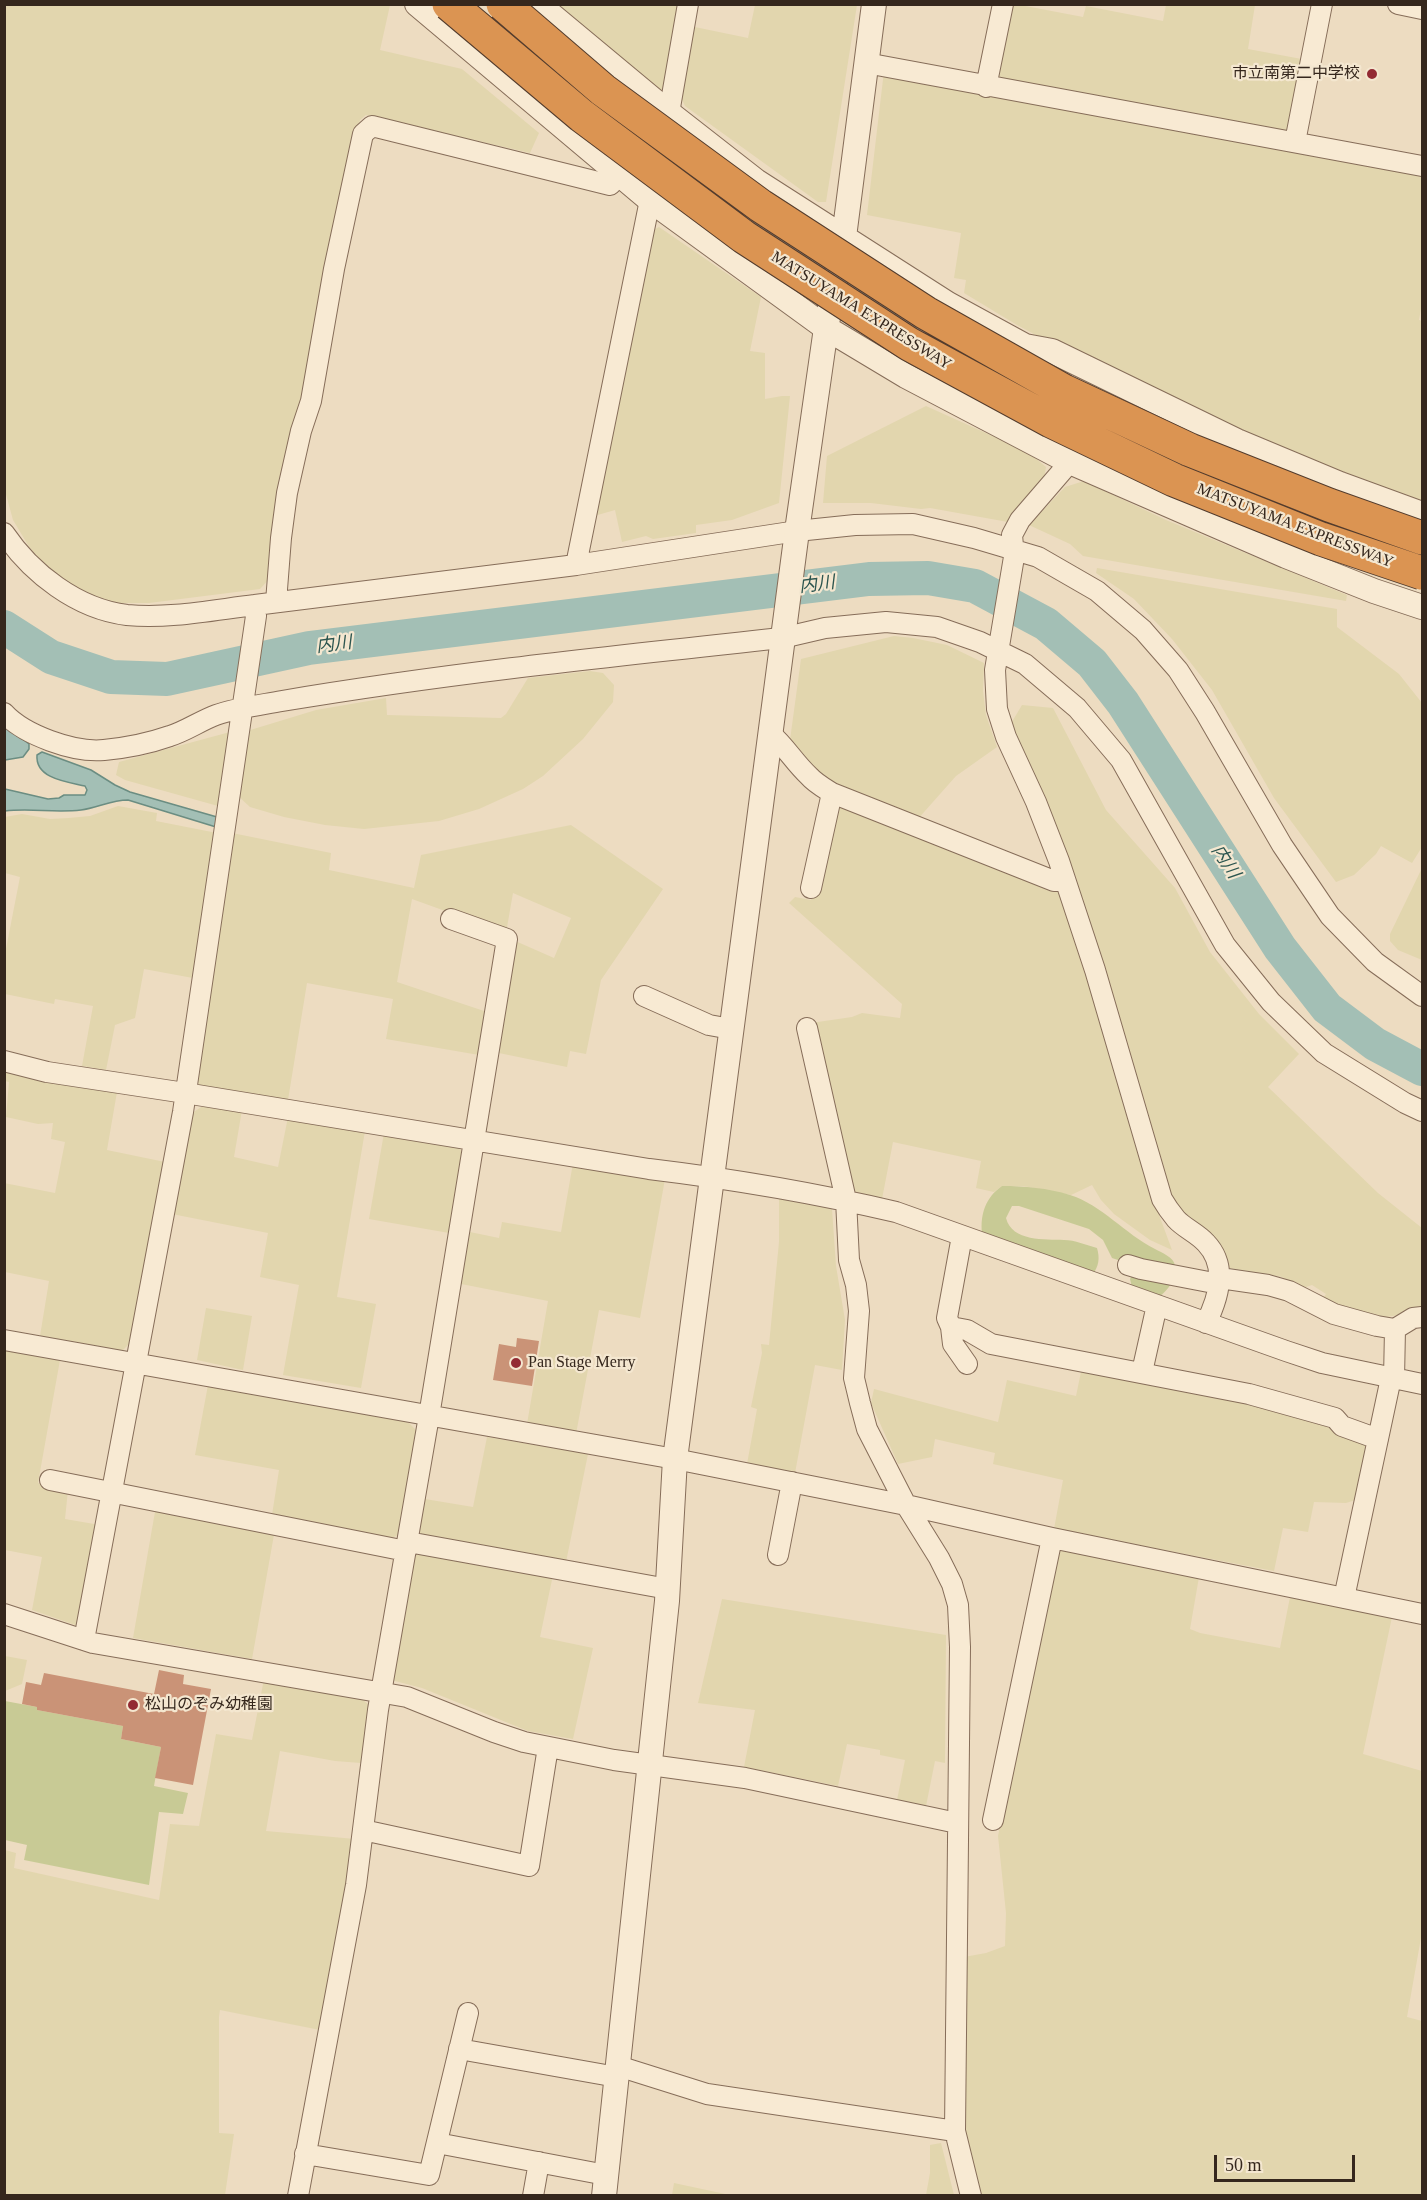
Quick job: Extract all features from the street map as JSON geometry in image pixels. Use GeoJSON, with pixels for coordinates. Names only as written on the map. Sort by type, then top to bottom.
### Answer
{"type":"FeatureCollection","features":[{"type":"Feature","properties":{"kind":"highway","name":"MATSUYAMA EXPRESSWAY"},"geometry":{"type":"LineString","coordinates":[[449,4],[582,116],[734,230],[909,344],[1050,421],[1174,480],[1321,539],[1422,573]]}},
{"type":"Feature","properties":{"kind":"highway","name":"MATSUYAMA EXPRESSWAY"},"geometry":{"type":"LineString","coordinates":[[503,4],[603,90],[760,206],[926,314],[1064,391],[1190,450],[1329,506],[1422,538]]}},
{"type":"Feature","properties":{"kind":"street"},"geometry":{"type":"LineString","coordinates":[[417,4],[650,200],[826,328],[906,376],[1070,462],[1286,556],[1374,591],[1422,607]]}},
{"type":"Feature","properties":{"kind":"street"},"geometry":{"type":"LineString","coordinates":[[538,4],[669,113],[756,181],[948,304],[1025,346],[1052,351],[1238,441],[1340,484],[1422,514]]}},
{"type":"Feature","properties":{"kind":"street"},"geometry":{"type":"LineString","coordinates":[[669,113],[688,4]]}},
{"type":"Feature","properties":{"kind":"street"},"geometry":{"type":"LineString","coordinates":[[437,2144],[539,2162],[605,2185],[668,1589],[675,1459],[796,535],[826,328],[844,237],[874,4]]}},
{"type":"Feature","properties":{"kind":"street"},"geometry":{"type":"LineString","coordinates":[[986,87],[1003,4]]}},
{"type":"Feature","properties":{"kind":"street"},"geometry":{"type":"LineString","coordinates":[[1294,142],[1322,4]]}},
{"type":"Feature","properties":{"kind":"street"},"geometry":{"type":"LineString","coordinates":[[1398,4],[1422,9]]}},
{"type":"Feature","properties":{"kind":"street"},"geometry":{"type":"LineString","coordinates":[[866,63],[1422,166]]}},
{"type":"Feature","properties":{"kind":"street"},"geometry":{"type":"LineString","coordinates":[[276,602],[287,493],[310,401],[334,269],[363,134],[372,126],[610,185],[620,175]]}},
{"type":"Feature","properties":{"kind":"street"},"geometry":{"type":"LineString","coordinates":[[576,565],[650,200]]}},
{"type":"Feature","properties":{"kind":"street"},"geometry":{"type":"LineString","coordinates":[[1070,462],[1020,520],[1012,535],[1014,553],[995,670],[997,709],[1006,737],[1036,802],[1095,970],[1162,1199],[1176,1220],[1205,1242],[1216,1256],[1220,1281],[1213,1309],[1206,1323]]}},
{"type":"Feature","properties":{"kind":"street"},"geometry":{"type":"LineString","coordinates":[[4,533],[25,561],[49,582],[86,603],[126,615],[255,611],[276,602],[576,565],[855,525],[913,524],[974,537],[1014,553],[1038,557],[1097,591],[1143,630],[1178,670],[1282,845],[1329,916],[1375,962],[1422,996]]}},
{"type":"Feature","properties":{"kind":"street"},"geometry":{"type":"LineString","coordinates":[[84,1640],[185,1093],[244,703],[255,611]]}},
{"type":"Feature","properties":{"kind":"street"},"geometry":{"type":"LineString","coordinates":[[4,713],[11,720],[40,736],[73,748],[102,751],[170,737],[244,703],[280,701],[504,668],[825,628],[886,622],[937,627],[998,648],[1025,664],[1077,708],[1121,760],[1226,945],[1271,1002],[1324,1053],[1422,1111]]}},
{"type":"Feature","properties":{"kind":"street"},"geometry":{"type":"LineString","coordinates":[[770,734],[786,748],[810,778],[832,793],[1054,881],[1065,881]]}},
{"type":"Feature","properties":{"kind":"street"},"geometry":{"type":"LineString","coordinates":[[811,888],[832,793]]}},
{"type":"Feature","properties":{"kind":"street"},"geometry":{"type":"LineString","coordinates":[[298,2196],[356,1885],[382,1692],[507,939],[451,919]]}},
{"type":"Feature","properties":{"kind":"street"},"geometry":{"type":"LineString","coordinates":[[644,996],[709,1025],[731,1029]]}},
{"type":"Feature","properties":{"kind":"street"},"geometry":{"type":"LineString","coordinates":[[807,1028],[846,1200],[849,1260],[856,1285],[859,1311],[854,1378],[867,1429],[906,1505],[939,1558],[952,1584],[958,1605],[960,1647],[955,2131],[971,2196]]}},
{"type":"Feature","properties":{"kind":"street"},"geometry":{"type":"LineString","coordinates":[[4,1061],[47,1072],[846,1200],[896,1212],[1322,1363],[1422,1384]]}},
{"type":"Feature","properties":{"kind":"street"},"geometry":{"type":"LineString","coordinates":[[962,1236],[947,1318],[954,1344],[967,1364]]}},
{"type":"Feature","properties":{"kind":"street"},"geometry":{"type":"LineString","coordinates":[[1128,1264],[1141,1269],[1220,1281],[1268,1285],[1289,1291],[1334,1314],[1395,1329],[1413,1318],[1422,1317]]}},
{"type":"Feature","properties":{"kind":"street"},"geometry":{"type":"LineString","coordinates":[[1142,1372],[1157,1305]]}},
{"type":"Feature","properties":{"kind":"street"},"geometry":{"type":"LineString","coordinates":[[951,1327],[967,1330],[991,1344],[1249,1394],[1335,1418],[1342,1426],[1378,1439]]}},
{"type":"Feature","properties":{"kind":"street"},"geometry":{"type":"LineString","coordinates":[[1344,1598],[1393,1378],[1395,1329]]}},
{"type":"Feature","properties":{"kind":"street"},"geometry":{"type":"LineString","coordinates":[[4,1340],[675,1459],[906,1505],[1052,1538],[1422,1614]]}},
{"type":"Feature","properties":{"kind":"street"},"geometry":{"type":"LineString","coordinates":[[50,1480],[407,1546],[668,1589]]}},
{"type":"Feature","properties":{"kind":"street"},"geometry":{"type":"LineString","coordinates":[[778,1555],[792,1482]]}},
{"type":"Feature","properties":{"kind":"street"},"geometry":{"type":"LineString","coordinates":[[993,1820],[1052,1538]]}},
{"type":"Feature","properties":{"kind":"street"},"geometry":{"type":"LineString","coordinates":[[4,1614],[84,1640],[407,1697],[524,1742],[614,1760],[745,1778],[957,1823]]}},
{"type":"Feature","properties":{"kind":"street"},"geometry":{"type":"LineString","coordinates":[[363,1830],[529,1866],[548,1747]]}},
{"type":"Feature","properties":{"kind":"street"},"geometry":{"type":"LineString","coordinates":[[305,2154],[429,2175],[468,2013]]}},
{"type":"Feature","properties":{"kind":"street"},"geometry":{"type":"LineString","coordinates":[[459,2049],[617,2072],[707,2094],[955,2131]]}},
{"type":"Feature","properties":{"kind":"street"},"geometry":{"type":"LineString","coordinates":[[533,2196],[539,2162]]}},
{"type":"Feature","properties":{"kind":"shaded area"},"geometry":{"type":"Polygon","coordinates":[[[4,5],[390,5],[380,50],[462,69],[539,133],[530,153],[366,115],[360,120],[272,576],[260,589],[149,603],[104,601],[62,582],[40,561],[13,520],[4,487],[4,5]]]}},
{"type":"Feature","properties":{"kind":"shaded area"},"geometry":{"type":"Polygon","coordinates":[[[555,5],[683,5],[669,89],[662,91],[555,5]]]}},
{"type":"Feature","properties":{"kind":"shaded area"},"geometry":{"type":"Polygon","coordinates":[[[755,5],[857,5],[826,202],[818,202],[685,106],[678,91],[690,26],[748,38],[755,5]]]}},
{"type":"Feature","properties":{"kind":"shaded area"},"geometry":{"type":"Polygon","coordinates":[[[1008,5],[1020,5],[1083,17],[1086,6],[1163,21],[1166,5],[1255,5],[1248,49],[1307,60],[1292,135],[993,81],[1008,5]]]}},
{"type":"Feature","properties":{"kind":"shaded area"},"geometry":{"type":"Polygon","coordinates":[[[884,71],[1422,168],[1422,303],[1419,320],[1422,321],[1422,506],[1341,476],[1098,368],[1017,325],[964,293],[966,280],[954,278],[961,233],[867,215],[884,71]]]}},
{"type":"Feature","properties":{"kind":"shaded area"},"geometry":{"type":"Polygon","coordinates":[[[659,227],[761,297],[750,351],[765,353],[765,399],[790,396],[779,503],[732,520],[696,525],[696,533],[653,539],[646,536],[622,542],[615,510],[594,516],[650,232],[659,227]]]}},
{"type":"Feature","properties":{"kind":"shaded area"},"geometry":{"type":"Polygon","coordinates":[[[926,406],[1033,456],[1046,467],[1044,479],[1015,509],[1008,522],[930,508],[871,503],[823,503],[827,456],[926,406]]]}},
{"type":"Feature","properties":{"kind":"shaded area"},"geometry":{"type":"Polygon","coordinates":[[[1084,481],[1166,520],[1347,595],[1346,601],[1083,556],[1070,544],[1029,525],[1065,487],[1084,481]]]}},
{"type":"Feature","properties":{"kind":"shaded area"},"geometry":{"type":"Polygon","coordinates":[[[1097,568],[1337,609],[1337,627],[1399,674],[1422,703],[1422,847],[1412,863],[1381,846],[1354,875],[1336,882],[1274,798],[1212,690],[1172,639],[1134,599],[1096,573],[1097,568]]]}},
{"type":"Feature","properties":{"kind":"shaded area"},"geometry":{"type":"Polygon","coordinates":[[[894,636],[947,645],[984,663],[983,691],[986,715],[997,747],[956,776],[917,820],[817,778],[790,740],[801,659],[894,636]]]}},
{"type":"Feature","properties":{"kind":"shaded area"},"geometry":{"type":"Polygon","coordinates":[[[590,671],[603,673],[614,685],[613,702],[583,739],[543,776],[523,789],[479,809],[439,821],[364,829],[325,825],[284,817],[250,807],[237,795],[247,731],[316,710],[386,698],[387,715],[501,718],[506,714],[528,678],[590,671]]]}},
{"type":"Feature","properties":{"kind":"shaded area"},"geometry":{"type":"Polygon","coordinates":[[[1022,705],[1053,708],[1106,810],[1175,888],[1210,952],[1259,1014],[1299,1054],[1268,1087],[1378,1193],[1422,1228],[1422,1311],[1381,1318],[1341,1308],[1323,1298],[1326,1294],[1312,1285],[1299,1286],[1282,1277],[1229,1268],[1228,1261],[1217,1241],[1176,1209],[1165,1183],[1129,1048],[1100,959],[1010,725],[1022,705]]]}},
{"type":"Feature","properties":{"kind":"shaded area"},"geometry":{"type":"Polygon","coordinates":[[[230,732],[218,806],[125,780],[116,775],[119,762],[230,732]]]}},
{"type":"Feature","properties":{"kind":"shaded area"},"geometry":{"type":"Polygon","coordinates":[[[835,802],[1060,886],[1151,1193],[1172,1250],[1150,1240],[1114,1214],[1101,1200],[1092,1185],[1071,1195],[1023,1186],[1002,1186],[994,1192],[976,1188],[981,1161],[893,1142],[882,1199],[848,1192],[811,1023],[852,1017],[862,1013],[900,1018],[902,1004],[789,903],[795,897],[811,900],[816,889],[835,802]]]}},
{"type":"Feature","properties":{"kind":"shaded area"},"geometry":{"type":"Polygon","coordinates":[[[118,806],[157,813],[156,821],[217,833],[193,978],[144,969],[135,1018],[115,1025],[106,1070],[82,1066],[93,1006],[55,999],[54,1004],[5,994],[5,954],[20,877],[5,873],[5,817],[22,814],[50,819],[90,816],[118,806]]]}},
{"type":"Feature","properties":{"kind":"shaded area"},"geometry":{"type":"Polygon","coordinates":[[[571,825],[663,889],[601,980],[586,1054],[570,1051],[567,1067],[494,1052],[513,940],[554,958],[571,918],[513,893],[506,933],[412,899],[397,982],[487,1012],[479,1055],[386,1039],[393,999],[307,983],[288,1100],[199,1085],[196,1079],[232,833],[331,853],[329,870],[414,888],[421,855],[571,825]]]}},
{"type":"Feature","properties":{"kind":"shaded area"},"geometry":{"type":"Polygon","coordinates":[[[1422,868],[1422,960],[1398,950],[1390,941],[1390,934],[1422,868]]]}},
{"type":"Feature","properties":{"kind":"shaded area"},"geometry":{"type":"Polygon","coordinates":[[[5,1068],[117,1092],[107,1150],[165,1162],[130,1343],[123,1350],[115,1351],[40,1336],[49,1281],[5,1272],[4,1183],[55,1193],[65,1142],[51,1139],[53,1123],[38,1124],[6,1117],[9,1082],[5,1081],[5,1068]]]}},
{"type":"Feature","properties":{"kind":"shaded area"},"geometry":{"type":"Polygon","coordinates":[[[203,1106],[242,1110],[234,1157],[278,1167],[288,1117],[365,1131],[337,1297],[376,1304],[361,1388],[283,1375],[299,1285],[260,1277],[268,1233],[172,1214],[192,1113],[203,1106]]]}},
{"type":"Feature","properties":{"kind":"shaded area"},"geometry":{"type":"Polygon","coordinates":[[[384,1133],[458,1147],[462,1152],[449,1233],[369,1219],[384,1133]]]}},
{"type":"Feature","properties":{"kind":"shaded area"},"geometry":{"type":"Polygon","coordinates":[[[573,1163],[665,1179],[640,1318],[599,1310],[576,1434],[527,1424],[548,1301],[456,1283],[465,1231],[499,1238],[502,1222],[561,1232],[573,1163]]]}},
{"type":"Feature","properties":{"kind":"shaded area"},"geometry":{"type":"Polygon","coordinates":[[[779,1198],[832,1209],[836,1266],[845,1320],[842,1370],[815,1365],[795,1473],[747,1464],[757,1409],[751,1407],[762,1353],[761,1344],[769,1345],[779,1242],[779,1198]]]}},
{"type":"Feature","properties":{"kind":"shaded area"},"geometry":{"type":"Polygon","coordinates":[[[206,1308],[252,1316],[243,1370],[197,1360],[206,1308]]]}},
{"type":"Feature","properties":{"kind":"shaded area"},"geometry":{"type":"Polygon","coordinates":[[[4,1350],[60,1360],[38,1483],[68,1490],[65,1519],[100,1525],[81,1627],[32,1610],[42,1557],[5,1550],[4,1350]]]}},
{"type":"Feature","properties":{"kind":"shaded area"},"geometry":{"type":"Polygon","coordinates":[[[1082,1367],[1247,1399],[1332,1423],[1374,1443],[1362,1498],[1346,1503],[1314,1502],[1308,1532],[1283,1528],[1274,1571],[1054,1529],[1063,1480],[993,1464],[995,1453],[935,1439],[932,1457],[898,1464],[871,1403],[874,1389],[998,1422],[1007,1380],[1076,1396],[1082,1367]]]}},
{"type":"Feature","properties":{"kind":"shaded area"},"geometry":{"type":"Polygon","coordinates":[[[208,1385],[409,1423],[416,1430],[418,1438],[402,1533],[392,1538],[272,1515],[279,1470],[195,1455],[208,1385]]]}},
{"type":"Feature","properties":{"kind":"shaded area"},"geometry":{"type":"Polygon","coordinates":[[[487,1437],[588,1454],[565,1567],[417,1541],[425,1499],[473,1507],[487,1437]]]}},
{"type":"Feature","properties":{"kind":"shaded area"},"geometry":{"type":"Polygon","coordinates":[[[156,1506],[275,1529],[252,1659],[133,1638],[156,1506]]]}},
{"type":"Feature","properties":{"kind":"shaded area"},"geometry":{"type":"Polygon","coordinates":[[[1057,1546],[1199,1577],[1190,1629],[1200,1633],[1280,1648],[1290,1597],[1392,1617],[1363,1754],[1422,1771],[1422,1932],[1407,2017],[1422,2021],[1422,2195],[976,2195],[961,2137],[964,1957],[986,1953],[1005,1946],[1006,1913],[998,1836],[1057,1546]]]}},
{"type":"Feature","properties":{"kind":"shaded area"},"geometry":{"type":"Polygon","coordinates":[[[415,1550],[553,1575],[540,1637],[593,1648],[573,1739],[528,1731],[422,1688],[391,1680],[415,1550]]]}},
{"type":"Feature","properties":{"kind":"shaded area"},"geometry":{"type":"Polygon","coordinates":[[[722,1599],[946,1635],[945,1763],[935,1761],[926,1806],[897,1800],[905,1760],[880,1755],[880,1750],[847,1744],[838,1786],[744,1767],[755,1710],[698,1703],[722,1599]]]}},
{"type":"Feature","properties":{"kind":"shaded area"},"geometry":{"type":"Polygon","coordinates":[[[5,1656],[27,1660],[22,1684],[5,1691],[5,1656]]]}},
{"type":"Feature","properties":{"kind":"shaded area"},"geometry":{"type":"Polygon","coordinates":[[[264,1679],[358,1696],[368,1704],[370,1710],[364,1760],[361,1763],[335,1761],[280,1751],[266,1831],[355,1839],[320,2030],[220,2010],[219,2133],[234,2134],[225,2195],[5,2196],[5,1850],[16,1853],[14,1868],[159,1900],[170,1824],[199,1826],[216,1734],[252,1740],[264,1679]]]}},
{"type":"Feature","properties":{"kind":"shaded area"},"geometry":{"type":"Polygon","coordinates":[[[941,2143],[954,2195],[926,2195],[930,2173],[930,2145],[941,2143]]]}},
{"type":"Feature","properties":{"kind":"shaded area"},"geometry":{"type":"Polygon","coordinates":[[[674,2183],[730,2195],[672,2195],[674,2183]]]}},
{"type":"Feature","properties":{"kind":"green space"},"geometry":{"type":"Polygon","coordinates":[[[1002,1186],[1053,1191],[1070,1195],[1093,1206],[1144,1243],[1170,1258],[1174,1263],[1175,1271],[1171,1284],[1159,1297],[1132,1287],[1130,1279],[1133,1274],[1124,1262],[1112,1258],[1103,1240],[1089,1229],[1019,1206],[1012,1206],[1006,1218],[1009,1226],[1022,1235],[1030,1238],[1072,1241],[1097,1248],[1098,1262],[1092,1275],[982,1233],[985,1206],[996,1190],[1002,1186]]]}},
{"type":"Feature","properties":{"kind":"green space"},"geometry":{"type":"Polygon","coordinates":[[[5,1701],[37,1707],[37,1710],[123,1726],[121,1739],[161,1747],[154,1786],[188,1793],[183,1814],[159,1812],[149,1885],[24,1860],[27,1845],[5,1840],[5,1701]]]}},
{"type":"Feature","properties":{"kind":"water"},"geometry":{"type":"Polygon","coordinates":[[[4,725],[29,744],[29,749],[23,757],[5,760],[4,725]]]}},
{"type":"Feature","properties":{"kind":"water"},"geometry":{"type":"Polygon","coordinates":[[[42,752],[91,770],[130,792],[217,817],[216,827],[128,800],[81,810],[5,811],[5,789],[48,799],[64,795],[85,795],[87,790],[85,786],[54,778],[41,769],[37,755],[42,752]]]}},
{"type":"Feature","properties":{"kind":"building","name":"Pan Stage Merry"},"geometry":{"type":"Polygon","coordinates":[[[517,1338],[539,1341],[532,1386],[493,1380],[499,1344],[516,1347],[517,1338]]]}},
{"type":"Feature","properties":{"kind":"building"},"geometry":{"type":"Polygon","coordinates":[[[159,1670],[184,1675],[183,1684],[211,1689],[193,1785],[155,1778],[161,1747],[121,1739],[123,1726],[37,1710],[37,1707],[22,1704],[26,1682],[41,1685],[44,1673],[154,1694],[159,1670]]]}},
{"type":"Feature","properties":{"kind":"waterway","name":"内川"},"geometry":{"type":"LineString","coordinates":[[4,627],[51,657],[111,677],[167,679],[309,648],[869,579],[928,578],[975,586],[1046,624],[1092,663],[1123,703],[1280,948],[1327,1008],[1375,1044],[1422,1069]]}},
{"type":"Feature","properties":{"kind":"place","name":"市立南第二中学校"},"geometry":{"type":"Point","coordinates":[1372,74]}},
{"type":"Feature","properties":{"kind":"place","name":"Pan Stage Merry"},"geometry":{"type":"Point","coordinates":[516,1363]}},
{"type":"Feature","properties":{"kind":"place","name":"松山のぞみ幼稚園"},"geometry":{"type":"Point","coordinates":[133,1705]}}]}
